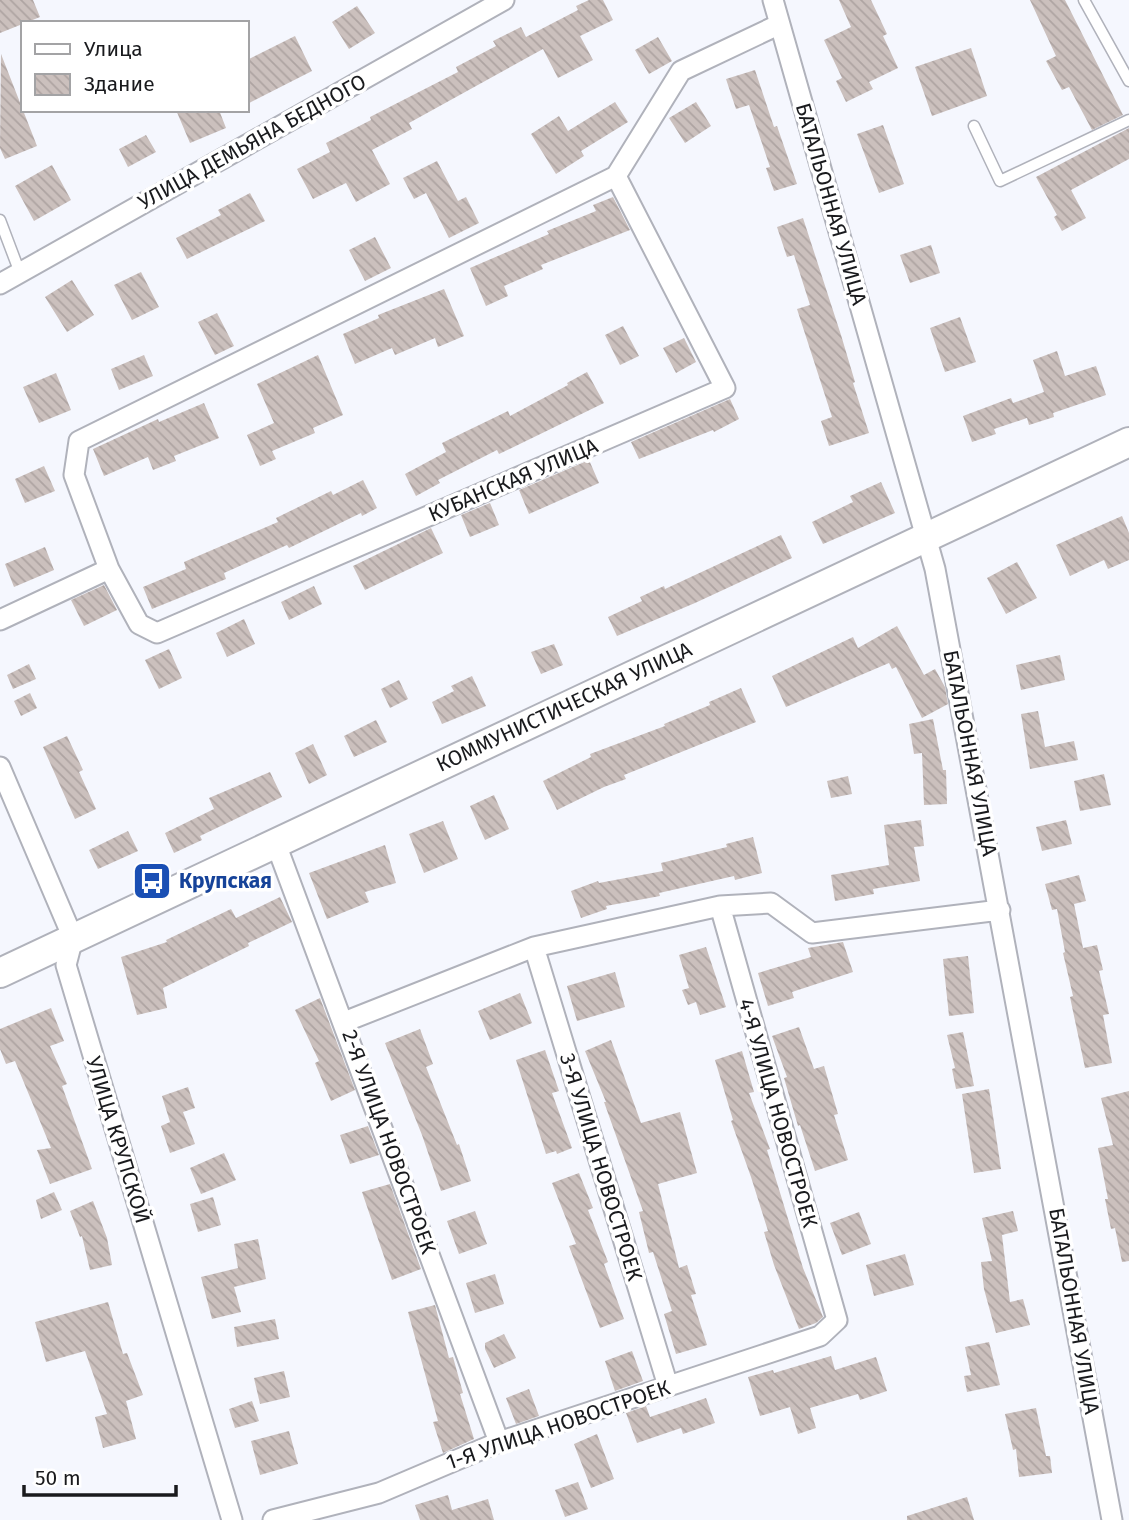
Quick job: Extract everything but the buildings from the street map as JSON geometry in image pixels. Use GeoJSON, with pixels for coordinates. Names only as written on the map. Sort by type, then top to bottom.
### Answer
{"type":"FeatureCollection","features":[{"type":"Feature","properties":{"kind":"main road","name":"КОММУНИСТИЧЕСКАЯ УЛИЦА"},"geometry":{"type":"LineString","coordinates":[[0,973],[1129,442]]}},
{"type":"Feature","properties":{"kind":"street","name":"УЛИЦА ДЕМЬЯНА БЕДНОГО"},"geometry":{"type":"LineString","coordinates":[[0,285],[504,0]]}},
{"type":"Feature","properties":{"kind":"street","name":"БАТАЛЬОННАЯ УЛИЦА"},"geometry":{"type":"LineString","coordinates":[[773,0],[935,569],[1112,1520]]}},
{"type":"Feature","properties":{"kind":"street"},"geometry":{"type":"LineString","coordinates":[[616,176],[681,71],[779,25]]}},
{"type":"Feature","properties":{"kind":"street","name":"КУБАНСКАЯ УЛИЦА"},"geometry":{"type":"LineString","coordinates":[[616,176],[725,388],[157,633],[139,624],[109,569],[74,475],[79,441],[616,176]]}},
{"type":"Feature","properties":{"kind":"street"},"geometry":{"type":"LineString","coordinates":[[0,620],[109,569]]}},
{"type":"Feature","properties":{"kind":"street"},"geometry":{"type":"LineString","coordinates":[[0,767],[73,938]]}},
{"type":"Feature","properties":{"kind":"street","name":"2-Я УЛИЦА НОВОСТРОЕК"},"geometry":{"type":"LineString","coordinates":[[276,844],[499,1442]]}},
{"type":"Feature","properties":{"kind":"street"},"geometry":{"type":"LineString","coordinates":[[344,1022],[534,947],[720,906],[771,903],[812,933],[1000,910]]}},
{"type":"Feature","properties":{"kind":"street","name":"4-Я УЛИЦА НОВОСТРОЕК"},"geometry":{"type":"LineString","coordinates":[[720,906],[837,1320]]}},
{"type":"Feature","properties":{"kind":"street","name":"УЛИЦА КРУПСКОЙ"},"geometry":{"type":"LineString","coordinates":[[73,938],[66,965],[232,1520]]}},
{"type":"Feature","properties":{"kind":"street","name":"3-Я УЛИЦА НОВОСТРОЕК"},"geometry":{"type":"LineString","coordinates":[[534,947],[668,1386]]}},
{"type":"Feature","properties":{"kind":"street","name":"1-Я УЛИЦА НОВОСТРОЕК"},"geometry":{"type":"LineString","coordinates":[[273,1520],[379,1493],[499,1442],[820,1336],[837,1320]]}},
{"type":"Feature","properties":{"kind":"lane"},"geometry":{"type":"LineString","coordinates":[[1084,0],[1129,81]]}},
{"type":"Feature","properties":{"kind":"lane"},"geometry":{"type":"LineString","coordinates":[[974,126],[1000,181],[1129,120]]}},
{"type":"Feature","properties":{"kind":"lane"},"geometry":{"type":"LineString","coordinates":[[0,220],[20,273]]}},
{"type":"Feature","properties":{"kind":"place","name":"Крупская"},"geometry":{"type":"Point","coordinates":[152,881]}}]}
